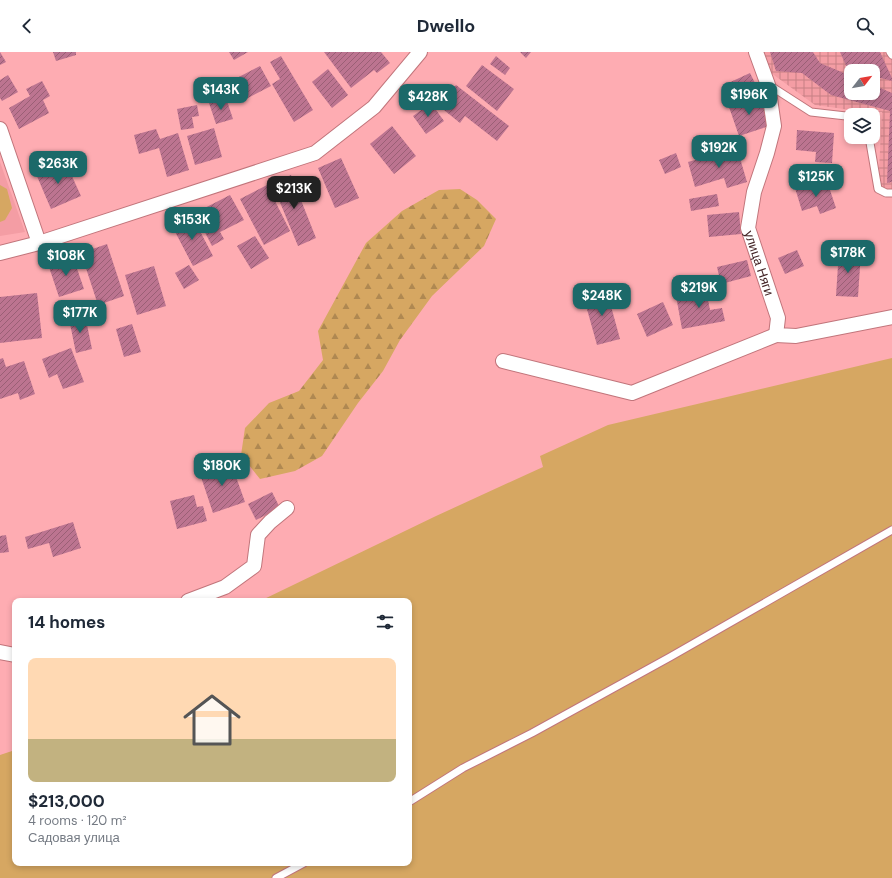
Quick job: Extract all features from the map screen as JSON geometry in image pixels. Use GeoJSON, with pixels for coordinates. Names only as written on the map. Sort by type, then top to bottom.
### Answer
{"type":"FeatureCollection","features":[{"type":"Feature","properties":{"kind":"street"},"geometry":{"type":"LineString","coordinates":[[0,253],[39,243],[315,153],[374,107],[420,52]]}},
{"type":"Feature","properties":{"kind":"street","name":"улица Няги"},"geometry":{"type":"LineString","coordinates":[[756,52],[768,84],[774,126],[754,192],[748,228],[778,318],[776,335]]}},
{"type":"Feature","properties":{"kind":"street"},"geometry":{"type":"LineString","coordinates":[[0,129],[39,243]]}},
{"type":"Feature","properties":{"kind":"street"},"geometry":{"type":"LineString","coordinates":[[503,361],[632,393],[776,335],[796,336],[892,318]]}},
{"type":"Feature","properties":{"kind":"street"},"geometry":{"type":"LineString","coordinates":[[196,598],[225,587],[254,566],[258,535],[270,522],[287,508]]}},
{"type":"Feature","properties":{"kind":"street"},"geometry":{"type":"LineString","coordinates":[[0,652],[12,654]]}},
{"type":"Feature","properties":{"kind":"lane"},"geometry":{"type":"LineString","coordinates":[[768,84],[811,112],[844,116]]}},
{"type":"Feature","properties":{"kind":"lane"},"geometry":{"type":"LineString","coordinates":[[870,144],[878,189],[886,193],[892,193]]}},
{"type":"Feature","properties":{"kind":"lane"},"geometry":{"type":"LineString","coordinates":[[412,800],[463,768],[532,733],[670,657],[892,530]]}},
{"type":"Feature","properties":{"kind":"lane"},"geometry":{"type":"LineString","coordinates":[[276,878],[298,866]]}},
{"type":"Feature","properties":{"kind":"shaded area"},"geometry":{"type":"Polygon","coordinates":[[[761,52],[892,52],[892,189],[878,189],[882,112],[880,112],[880,108],[844,109],[815,105],[767,70],[761,52]]]}},
{"type":"Feature","properties":{"kind":"shaded area"},"geometry":{"type":"Polygon","coordinates":[[[0,162],[25,232],[0,236],[0,162]]]}},
{"type":"Feature","properties":{"kind":"green space"},"geometry":{"type":"Polygon","coordinates":[[[0,185],[7,189],[12,208],[5,220],[0,222],[0,185]]]}},
{"type":"Feature","properties":{"kind":"green space"},"geometry":{"type":"Polygon","coordinates":[[[460,189],[477,200],[496,219],[484,246],[432,296],[400,340],[383,371],[358,403],[322,456],[295,471],[260,479],[241,455],[245,428],[269,403],[299,391],[323,360],[318,331],[366,243],[402,211],[439,190],[460,189]]]}},
{"type":"Feature","properties":{"kind":"green space"},"geometry":{"type":"Polygon","coordinates":[[[892,358],[892,878],[0,878],[0,755],[12,751],[12,866],[412,866],[412,598],[266,598],[436,516],[543,467],[540,456],[608,425],[892,358]]]}},
{"type":"Feature","properties":{"kind":"building"},"geometry":{"type":"Polygon","coordinates":[[[0,52],[6,62],[0,65],[0,52]]]}},
{"type":"Feature","properties":{"kind":"building"},"geometry":{"type":"Polygon","coordinates":[[[53,52],[76,52],[76,55],[56,61],[53,52]]]}},
{"type":"Feature","properties":{"kind":"building"},"geometry":{"type":"Polygon","coordinates":[[[229,52],[248,52],[234,60],[229,52]]]}},
{"type":"Feature","properties":{"kind":"building"},"geometry":{"type":"Polygon","coordinates":[[[324,52],[381,52],[390,63],[377,73],[374,70],[351,88],[324,52]]]}},
{"type":"Feature","properties":{"kind":"building"},"geometry":{"type":"Polygon","coordinates":[[[520,52],[531,52],[526,58],[520,52]]]}},
{"type":"Feature","properties":{"kind":"building"},"geometry":{"type":"Polygon","coordinates":[[[770,52],[813,52],[820,63],[844,73],[844,99],[831,95],[802,73],[776,71],[770,52]]]}},
{"type":"Feature","properties":{"kind":"building"},"geometry":{"type":"Polygon","coordinates":[[[840,52],[880,52],[892,81],[880,78],[880,64],[845,64],[840,52]]]}},
{"type":"Feature","properties":{"kind":"building"},"geometry":{"type":"Polygon","coordinates":[[[281,56],[313,110],[294,122],[272,84],[280,79],[270,62],[281,56]]]}},
{"type":"Feature","properties":{"kind":"building"},"geometry":{"type":"Polygon","coordinates":[[[496,56],[510,68],[505,75],[490,64],[496,56]]]}},
{"type":"Feature","properties":{"kind":"building"},"geometry":{"type":"Polygon","coordinates":[[[482,65],[514,89],[497,111],[466,86],[482,65]]]}},
{"type":"Feature","properties":{"kind":"building"},"geometry":{"type":"Polygon","coordinates":[[[260,66],[271,86],[244,100],[233,80],[260,66]]]}},
{"type":"Feature","properties":{"kind":"building"},"geometry":{"type":"Polygon","coordinates":[[[328,69],[348,95],[332,108],[312,82],[328,69]]]}},
{"type":"Feature","properties":{"kind":"building"},"geometry":{"type":"Polygon","coordinates":[[[750,73],[760,93],[733,105],[724,85],[750,73]]]}},
{"type":"Feature","properties":{"kind":"building"},"geometry":{"type":"Polygon","coordinates":[[[8,75],[18,92],[2,101],[0,98],[0,80],[8,75]]]}},
{"type":"Feature","properties":{"kind":"building"},"geometry":{"type":"Polygon","coordinates":[[[42,81],[50,96],[43,100],[49,113],[19,129],[9,108],[30,96],[26,89],[42,81]]]}},
{"type":"Feature","properties":{"kind":"building"},"geometry":{"type":"Polygon","coordinates":[[[456,85],[509,126],[497,141],[465,116],[460,123],[439,106],[456,85]]]}},
{"type":"Feature","properties":{"kind":"building"},"geometry":{"type":"Polygon","coordinates":[[[880,88],[892,93],[892,182],[887,183],[890,111],[849,100],[880,100],[880,88]]]}},
{"type":"Feature","properties":{"kind":"building"},"geometry":{"type":"Polygon","coordinates":[[[760,97],[769,126],[739,136],[729,107],[760,97]]]}},
{"type":"Feature","properties":{"kind":"building"},"geometry":{"type":"Polygon","coordinates":[[[226,98],[233,119],[216,124],[209,103],[226,98]]]}},
{"type":"Feature","properties":{"kind":"building"},"geometry":{"type":"Polygon","coordinates":[[[431,103],[444,121],[426,134],[413,116],[431,103]]]}},
{"type":"Feature","properties":{"kind":"building"},"geometry":{"type":"Polygon","coordinates":[[[197,105],[199,116],[192,117],[194,128],[181,130],[177,109],[197,105]]]}},
{"type":"Feature","properties":{"kind":"building"},"geometry":{"type":"Polygon","coordinates":[[[392,126],[416,156],[394,174],[370,144],[392,126]]]}},
{"type":"Feature","properties":{"kind":"building"},"geometry":{"type":"Polygon","coordinates":[[[214,128],[222,157],[195,165],[187,136],[214,128]]]}},
{"type":"Feature","properties":{"kind":"building"},"geometry":{"type":"Polygon","coordinates":[[[156,129],[160,139],[178,133],[189,170],[167,177],[159,148],[139,154],[134,135],[156,129]]]}},
{"type":"Feature","properties":{"kind":"building"},"geometry":{"type":"Polygon","coordinates":[[[797,130],[834,133],[832,163],[815,162],[816,152],[796,150],[797,130]]]}},
{"type":"Feature","properties":{"kind":"building"},"geometry":{"type":"Polygon","coordinates":[[[737,148],[747,182],[727,188],[724,178],[695,187],[688,162],[737,148]]]}},
{"type":"Feature","properties":{"kind":"building"},"geometry":{"type":"Polygon","coordinates":[[[676,153],[681,167],[665,174],[659,160],[676,153]]]}},
{"type":"Feature","properties":{"kind":"building"},"geometry":{"type":"Polygon","coordinates":[[[341,158],[359,198],[335,208],[318,168],[341,158]]]}},
{"type":"Feature","properties":{"kind":"building"},"geometry":{"type":"Polygon","coordinates":[[[65,161],[81,196],[51,209],[36,174],[65,161]]]}},
{"type":"Feature","properties":{"kind":"building"},"geometry":{"type":"Polygon","coordinates":[[[291,175],[316,238],[298,246],[272,183],[291,175]]]}},
{"type":"Feature","properties":{"kind":"building"},"geometry":{"type":"Polygon","coordinates":[[[813,182],[815,188],[828,184],[836,208],[820,214],[817,206],[802,211],[795,188],[813,182]]]}},
{"type":"Feature","properties":{"kind":"building"},"geometry":{"type":"Polygon","coordinates":[[[267,185],[290,231],[264,245],[240,199],[267,185]]]}},
{"type":"Feature","properties":{"kind":"building"},"geometry":{"type":"Polygon","coordinates":[[[717,194],[719,206],[691,211],[689,199],[717,194]]]}},
{"type":"Feature","properties":{"kind":"building"},"geometry":{"type":"Polygon","coordinates":[[[230,195],[244,220],[220,232],[224,239],[212,246],[195,213],[230,195]]]}},
{"type":"Feature","properties":{"kind":"building"},"geometry":{"type":"Polygon","coordinates":[[[739,212],[741,234],[709,237],[707,215],[739,212]]]}},
{"type":"Feature","properties":{"kind":"building"},"geometry":{"type":"Polygon","coordinates":[[[192,216],[213,256],[193,266],[172,226],[192,216]]]}},
{"type":"Feature","properties":{"kind":"building"},"geometry":{"type":"Polygon","coordinates":[[[255,236],[269,258],[251,269],[237,246],[255,236]]]}},
{"type":"Feature","properties":{"kind":"building"},"geometry":{"type":"Polygon","coordinates":[[[107,244],[124,296],[98,305],[81,253],[107,244]]]}},
{"type":"Feature","properties":{"kind":"building"},"geometry":{"type":"Polygon","coordinates":[[[797,250],[804,266],[785,274],[778,258],[797,250]]]}},
{"type":"Feature","properties":{"kind":"building"},"geometry":{"type":"Polygon","coordinates":[[[839,250],[861,252],[858,297],[836,296],[839,250]]]}},
{"type":"Feature","properties":{"kind":"building"},"geometry":{"type":"Polygon","coordinates":[[[73,257],[84,289],[59,297],[48,264],[73,257]]]}},
{"type":"Feature","properties":{"kind":"building"},"geometry":{"type":"Polygon","coordinates":[[[747,260],[751,276],[721,284],[717,267],[747,260]]]}},
{"type":"Feature","properties":{"kind":"building"},"geometry":{"type":"Polygon","coordinates":[[[189,265],[199,280],[184,289],[175,273],[189,265]]]}},
{"type":"Feature","properties":{"kind":"building"},"geometry":{"type":"Polygon","coordinates":[[[154,266],[166,306],[137,315],[125,275],[154,266]]]}},
{"type":"Feature","properties":{"kind":"building"},"geometry":{"type":"Polygon","coordinates":[[[606,288],[620,339],[597,345],[583,295],[606,288]]]}},
{"type":"Feature","properties":{"kind":"building"},"geometry":{"type":"Polygon","coordinates":[[[718,288],[719,298],[708,300],[710,310],[722,308],[725,321],[682,329],[676,296],[718,288]]]}},
{"type":"Feature","properties":{"kind":"building"},"geometry":{"type":"Polygon","coordinates":[[[37,293],[42,338],[0,343],[0,297],[37,293]]]}},
{"type":"Feature","properties":{"kind":"building"},"geometry":{"type":"Polygon","coordinates":[[[663,302],[673,325],[647,337],[637,314],[663,302]]]}},
{"type":"Feature","properties":{"kind":"building"},"geometry":{"type":"Polygon","coordinates":[[[85,315],[92,349],[76,353],[69,319],[85,315]]]}},
{"type":"Feature","properties":{"kind":"building"},"geometry":{"type":"Polygon","coordinates":[[[132,324],[141,352],[124,357],[116,329],[132,324]]]}},
{"type":"Feature","properties":{"kind":"building"},"geometry":{"type":"Polygon","coordinates":[[[71,348],[84,382],[63,389],[57,374],[49,378],[42,359],[71,348]]]}},
{"type":"Feature","properties":{"kind":"building"},"geometry":{"type":"Polygon","coordinates":[[[3,358],[6,367],[24,361],[35,394],[20,400],[18,393],[0,399],[0,359],[3,358]]]}},
{"type":"Feature","properties":{"kind":"building"},"geometry":{"type":"Polygon","coordinates":[[[230,460],[245,502],[213,513],[199,471],[230,460]]]}},
{"type":"Feature","properties":{"kind":"building"},"geometry":{"type":"Polygon","coordinates":[[[272,492],[280,508],[256,520],[248,504],[272,492]]]}},
{"type":"Feature","properties":{"kind":"building"},"geometry":{"type":"Polygon","coordinates":[[[194,495],[197,507],[203,506],[207,521],[177,529],[170,501],[194,495]]]}},
{"type":"Feature","properties":{"kind":"building"},"geometry":{"type":"Polygon","coordinates":[[[73,522],[81,548],[53,557],[49,543],[28,549],[25,537],[73,522]]]}},
{"type":"Feature","properties":{"kind":"building"},"geometry":{"type":"Polygon","coordinates":[[[6,535],[9,552],[0,553],[0,536],[6,535]]]}}]}
